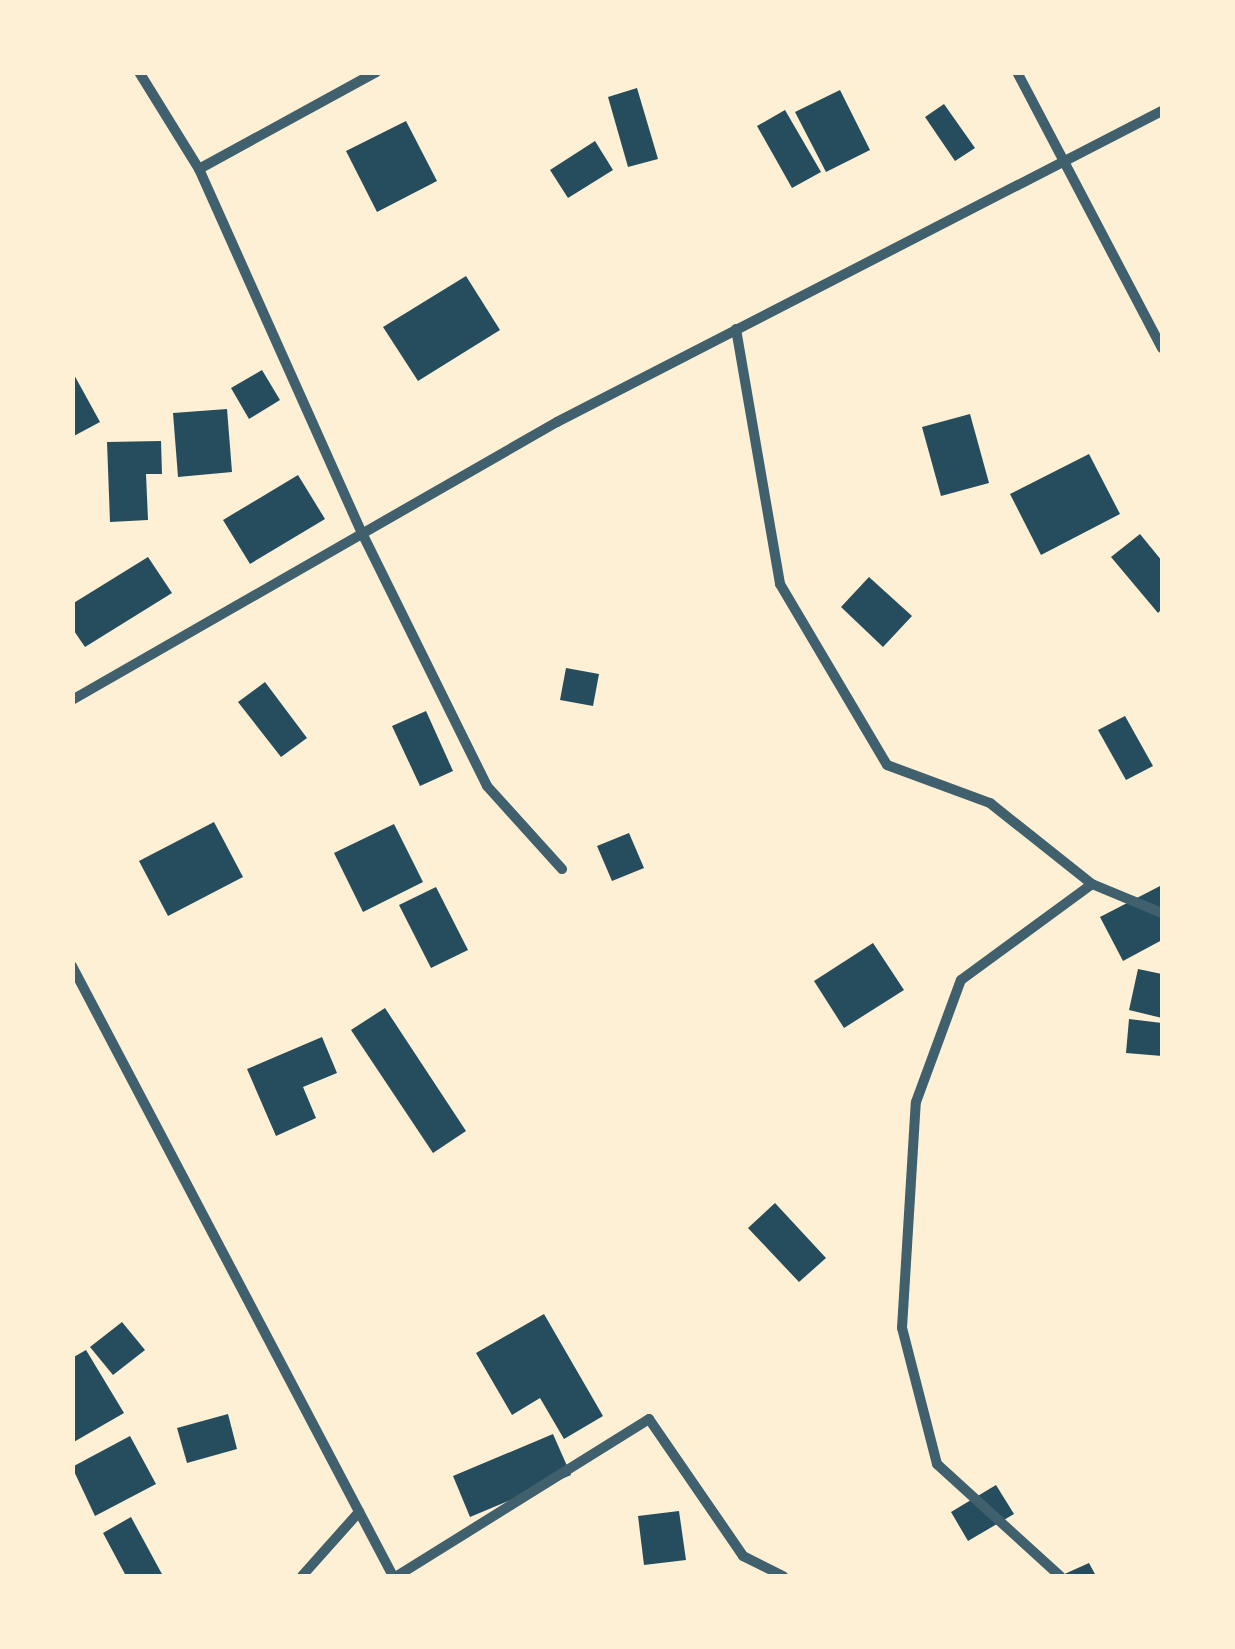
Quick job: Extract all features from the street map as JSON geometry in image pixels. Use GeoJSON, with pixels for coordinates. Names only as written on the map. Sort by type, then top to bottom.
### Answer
{"type":"FeatureCollection","features":[{"type":"Feature","properties":{"kind":"street"},"geometry":{"type":"LineString","coordinates":[[139,72],[199,169],[362,533],[488,786],[562,869]]}},
{"type":"Feature","properties":{"kind":"street"},"geometry":{"type":"LineString","coordinates":[[199,169],[376,72]]}},
{"type":"Feature","properties":{"kind":"street"},"geometry":{"type":"LineString","coordinates":[[1017,72],[1162,348]]}},
{"type":"Feature","properties":{"kind":"street"},"geometry":{"type":"LineString","coordinates":[[72,700],[556,422],[1162,111]]}},
{"type":"Feature","properties":{"kind":"street"},"geometry":{"type":"LineString","coordinates":[[736,329],[780,584],[886,765],[990,803],[1092,884],[1162,913]]}},
{"type":"Feature","properties":{"kind":"street"},"geometry":{"type":"LineString","coordinates":[[1060,1576],[937,1464],[902,1328],[916,1102],[961,980],[1092,884]]}},
{"type":"Feature","properties":{"kind":"street"},"geometry":{"type":"LineString","coordinates":[[72,966],[395,1576],[649,1418],[743,1556],[783,1576]]}},
{"type":"Feature","properties":{"kind":"street"},"geometry":{"type":"LineString","coordinates":[[302,1576],[359,1512]]}},
{"type":"Feature","properties":{"kind":"building"},"geometry":{"type":"Polygon","coordinates":[[[637,88],[658,159],[628,167],[608,97],[637,88]]]}},
{"type":"Feature","properties":{"kind":"building"},"geometry":{"type":"Polygon","coordinates":[[[840,90],[870,150],[826,172],[795,112],[840,90]]]}},
{"type":"Feature","properties":{"kind":"building"},"geometry":{"type":"Polygon","coordinates":[[[944,104],[975,148],[955,161],[925,117],[944,104]]]}},
{"type":"Feature","properties":{"kind":"building"},"geometry":{"type":"Polygon","coordinates":[[[785,110],[821,172],[792,188],[757,126],[785,110]]]}},
{"type":"Feature","properties":{"kind":"building"},"geometry":{"type":"Polygon","coordinates":[[[406,121],[437,181],[377,212],[346,151],[406,121]]]}},
{"type":"Feature","properties":{"kind":"building"},"geometry":{"type":"Polygon","coordinates":[[[595,141],[613,170],[568,198],[550,170],[595,141]]]}},
{"type":"Feature","properties":{"kind":"building"},"geometry":{"type":"Polygon","coordinates":[[[466,276],[500,330],[418,381],[383,327],[466,276]]]}},
{"type":"Feature","properties":{"kind":"building"},"geometry":{"type":"Polygon","coordinates":[[[262,370],[280,400],[249,419],[231,388],[262,370]]]}},
{"type":"Feature","properties":{"kind":"building"},"geometry":{"type":"Polygon","coordinates":[[[72,371],[100,422],[72,437],[72,371]]]}},
{"type":"Feature","properties":{"kind":"building"},"geometry":{"type":"Polygon","coordinates":[[[227,409],[232,472],[178,477],[173,413],[227,409]]]}},
{"type":"Feature","properties":{"kind":"building"},"geometry":{"type":"Polygon","coordinates":[[[970,414],[989,483],[941,496],[922,427],[970,414]]]}},
{"type":"Feature","properties":{"kind":"building"},"geometry":{"type":"Polygon","coordinates":[[[161,441],[162,474],[146,474],[148,520],[110,522],[107,442],[161,441]]]}},
{"type":"Feature","properties":{"kind":"building"},"geometry":{"type":"Polygon","coordinates":[[[1089,454],[1120,514],[1041,555],[1010,494],[1089,454]]]}},
{"type":"Feature","properties":{"kind":"building"},"geometry":{"type":"Polygon","coordinates":[[[298,475],[325,519],[250,564],[223,520],[298,475]]]}},
{"type":"Feature","properties":{"kind":"building"},"geometry":{"type":"Polygon","coordinates":[[[1140,534],[1162,561],[1162,609],[1158,613],[1111,557],[1140,534]]]}},
{"type":"Feature","properties":{"kind":"building"},"geometry":{"type":"Polygon","coordinates":[[[148,557],[172,593],[85,647],[72,628],[72,604],[148,557]]]}},
{"type":"Feature","properties":{"kind":"building"},"geometry":{"type":"Polygon","coordinates":[[[869,577],[912,616],[883,647],[841,607],[869,577]]]}},
{"type":"Feature","properties":{"kind":"building"},"geometry":{"type":"Polygon","coordinates":[[[566,668],[599,674],[593,706],[560,700],[566,668]]]}},
{"type":"Feature","properties":{"kind":"building"},"geometry":{"type":"Polygon","coordinates":[[[265,682],[307,738],[281,757],[238,702],[265,682]]]}},
{"type":"Feature","properties":{"kind":"building"},"geometry":{"type":"Polygon","coordinates":[[[426,711],[453,771],[420,786],[392,726],[426,711]]]}},
{"type":"Feature","properties":{"kind":"building"},"geometry":{"type":"Polygon","coordinates":[[[1125,716],[1153,766],[1126,780],[1098,730],[1125,716]]]}},
{"type":"Feature","properties":{"kind":"building"},"geometry":{"type":"Polygon","coordinates":[[[214,822],[243,877],[168,916],[139,861],[214,822]]]}},
{"type":"Feature","properties":{"kind":"building"},"geometry":{"type":"Polygon","coordinates":[[[394,824],[423,882],[363,912],[334,853],[394,824]]]}},
{"type":"Feature","properties":{"kind":"building"},"geometry":{"type":"Polygon","coordinates":[[[629,833],[644,868],[612,881],[597,846],[629,833]]]}},
{"type":"Feature","properties":{"kind":"building"},"geometry":{"type":"Polygon","coordinates":[[[1162,885],[1162,940],[1123,961],[1100,917],[1162,885]]]}},
{"type":"Feature","properties":{"kind":"building"},"geometry":{"type":"Polygon","coordinates":[[[436,887],[468,950],[431,968],[399,905],[436,887]]]}},
{"type":"Feature","properties":{"kind":"building"},"geometry":{"type":"Polygon","coordinates":[[[873,943],[904,990],[844,1028],[814,981],[873,943]]]}},
{"type":"Feature","properties":{"kind":"building"},"geometry":{"type":"Polygon","coordinates":[[[1138,969],[1162,974],[1162,1018],[1129,1010],[1138,969]]]}},
{"type":"Feature","properties":{"kind":"building"},"geometry":{"type":"Polygon","coordinates":[[[385,1008],[466,1131],[433,1153],[351,1030],[385,1008]]]}},
{"type":"Feature","properties":{"kind":"building"},"geometry":{"type":"Polygon","coordinates":[[[1129,1019],[1162,1023],[1162,1056],[1126,1053],[1129,1019]]]}},
{"type":"Feature","properties":{"kind":"building"},"geometry":{"type":"Polygon","coordinates":[[[322,1037],[337,1073],[303,1087],[316,1118],[276,1136],[247,1069],[322,1037]]]}},
{"type":"Feature","properties":{"kind":"building"},"geometry":{"type":"Polygon","coordinates":[[[775,1203],[826,1258],[799,1282],[748,1228],[775,1203]]]}},
{"type":"Feature","properties":{"kind":"building"},"geometry":{"type":"Polygon","coordinates":[[[544,1314],[603,1416],[564,1439],[540,1398],[512,1415],[476,1353],[544,1314]]]}},
{"type":"Feature","properties":{"kind":"building"},"geometry":{"type":"Polygon","coordinates":[[[122,1322],[145,1350],[113,1375],[90,1347],[122,1322]]]}},
{"type":"Feature","properties":{"kind":"building"},"geometry":{"type":"Polygon","coordinates":[[[86,1350],[124,1413],[72,1443],[72,1358],[86,1350]]]}},
{"type":"Feature","properties":{"kind":"building"},"geometry":{"type":"Polygon","coordinates":[[[228,1414],[237,1449],[187,1463],[177,1428],[228,1414]]]}},
{"type":"Feature","properties":{"kind":"building"},"geometry":{"type":"Polygon","coordinates":[[[553,1434],[571,1475],[470,1517],[453,1476],[553,1434]]]}},
{"type":"Feature","properties":{"kind":"building"},"geometry":{"type":"Polygon","coordinates":[[[130,1436],[156,1484],[95,1516],[72,1467],[130,1436]]]}},
{"type":"Feature","properties":{"kind":"building"},"geometry":{"type":"Polygon","coordinates":[[[996,1485],[1014,1514],[968,1541],[951,1512],[996,1485]]]}},
{"type":"Feature","properties":{"kind":"building"},"geometry":{"type":"Polygon","coordinates":[[[679,1511],[686,1560],[644,1565],[638,1516],[679,1511]]]}},
{"type":"Feature","properties":{"kind":"building"},"geometry":{"type":"Polygon","coordinates":[[[131,1517],[163,1576],[126,1576],[103,1533],[131,1517]]]}},
{"type":"Feature","properties":{"kind":"building"},"geometry":{"type":"Polygon","coordinates":[[[1089,1563],[1096,1576],[1060,1576],[1089,1563]]]}}]}
